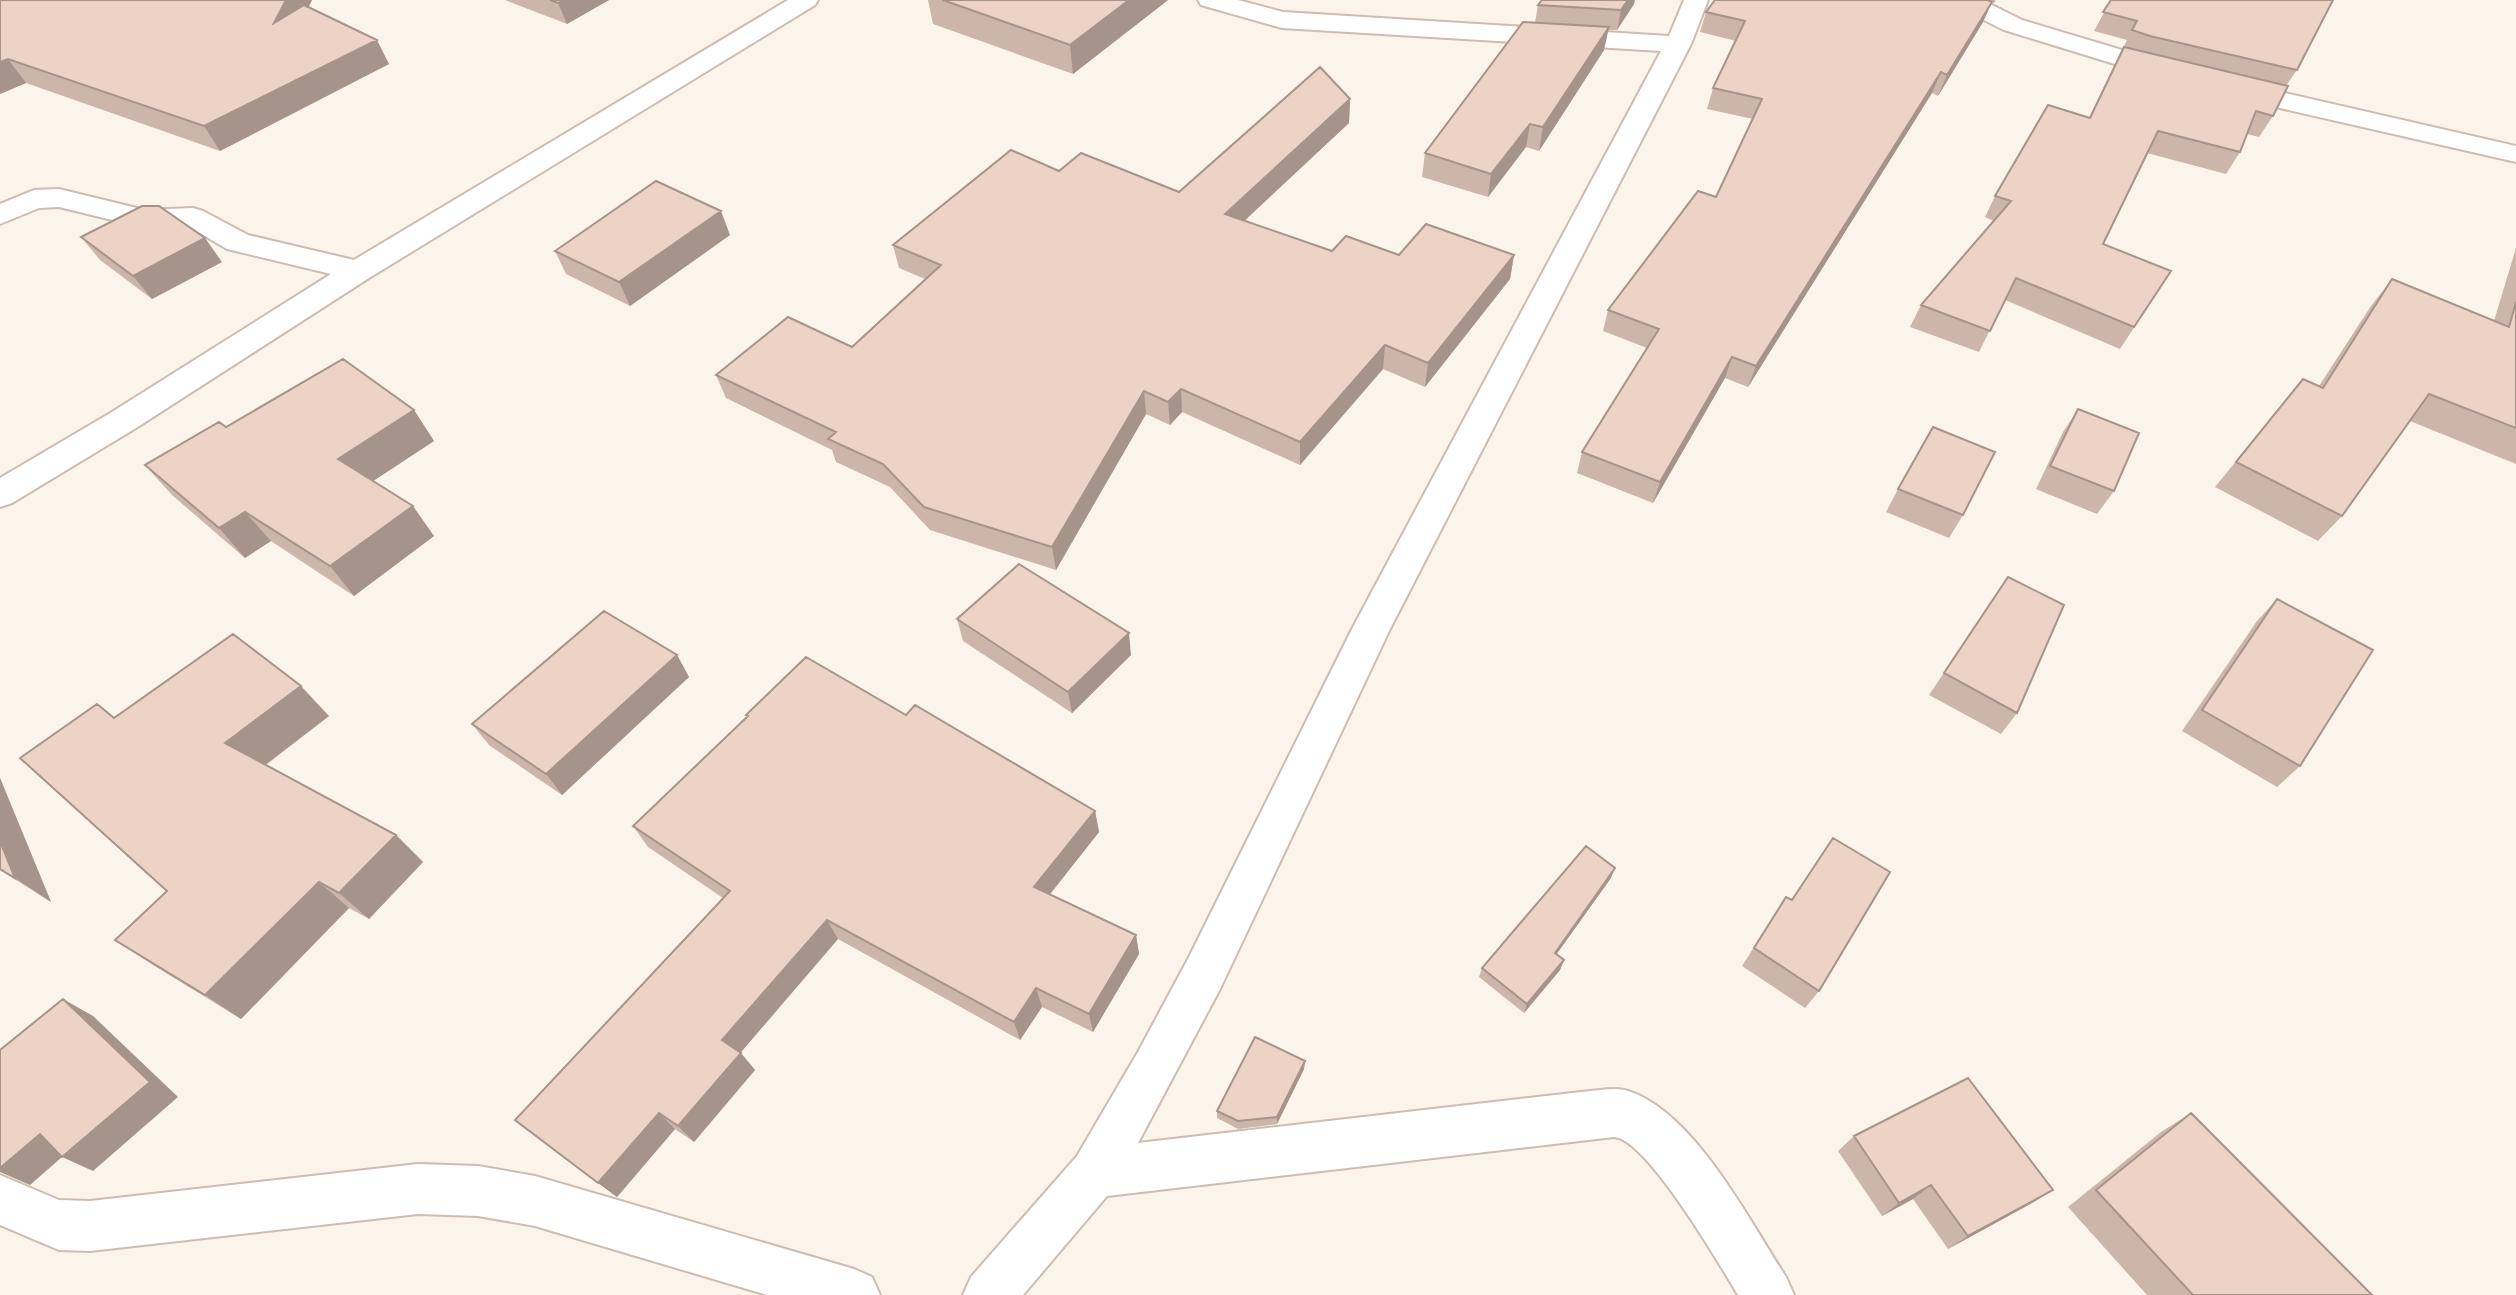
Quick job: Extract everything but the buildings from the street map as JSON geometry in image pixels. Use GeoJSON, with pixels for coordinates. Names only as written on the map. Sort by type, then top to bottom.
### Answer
{"type":"FeatureCollection","features":[{"type":"Feature","properties":{"kind":"street"},"geometry":{"type":"LineString","coordinates":[[0,494],[124,420],[358,271],[806,0]]}},
{"type":"Feature","properties":{"kind":"street"},"geometry":{"type":"LineString","coordinates":[[1210,0],[1282,20],[1678,44]]}},
{"type":"Feature","properties":{"kind":"street"},"geometry":{"type":"LineString","coordinates":[[989,1295],[1094,1173],[1155,1068],[1371,629],[1678,44],[1696,0]]}},
{"type":"Feature","properties":{"kind":"street"},"geometry":{"type":"LineString","coordinates":[[1963,0],[2013,25],[2039,34],[2198,81],[2516,154]]}},
{"type":"Feature","properties":{"kind":"street"},"geometry":{"type":"LineString","coordinates":[[0,215],[34,199],[59,198],[145,219],[193,217],[238,242],[358,271]]}},
{"type":"Feature","properties":{"kind":"street"},"geometry":{"type":"LineString","coordinates":[[1094,1173],[1590,1115],[1627,1114],[1658,1135],[1677,1157],[1768,1295]]}},
{"type":"Feature","properties":{"kind":"street"},"geometry":{"type":"LineString","coordinates":[[0,1200],[59,1225],[90,1226],[418,1189],[478,1191],[535,1201],[853,1295]]}}]}
